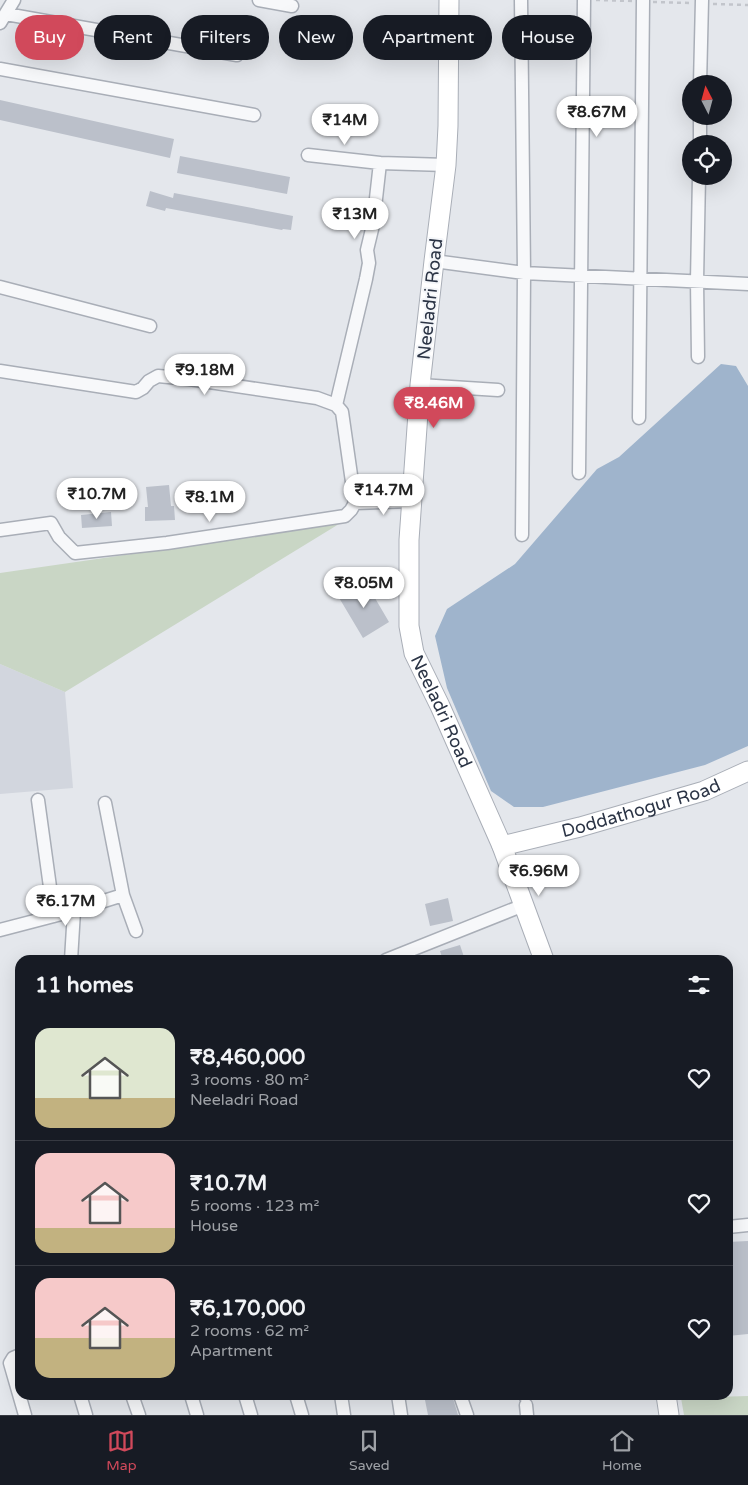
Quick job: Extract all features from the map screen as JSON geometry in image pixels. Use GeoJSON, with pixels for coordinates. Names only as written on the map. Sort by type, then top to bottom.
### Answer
{"type":"FeatureCollection","features":[{"type":"Feature","properties":{"kind":"street"},"geometry":{"type":"LineString","coordinates":[[14,0],[3,18],[181,46]]}},
{"type":"Feature","properties":{"kind":"street"},"geometry":{"type":"LineString","coordinates":[[259,0],[292,6]]}},
{"type":"Feature","properties":{"kind":"street","name":"Neeladri Road"},"geometry":{"type":"LineString","coordinates":[[449,0],[446,165],[420,385],[411,502],[408,568],[410,637],[414,653],[440,706],[502,846],[542,955]]}},
{"type":"Feature","properties":{"kind":"street"},"geometry":{"type":"LineString","coordinates":[[521,0],[524,273],[522,535]]}},
{"type":"Feature","properties":{"kind":"street"},"geometry":{"type":"LineString","coordinates":[[579,473],[584,0]]}},
{"type":"Feature","properties":{"kind":"street"},"geometry":{"type":"LineString","coordinates":[[639,418],[643,1]]}},
{"type":"Feature","properties":{"kind":"street"},"geometry":{"type":"LineString","coordinates":[[700,75],[702,2]]}},
{"type":"Feature","properties":{"kind":"street"},"geometry":{"type":"LineString","coordinates":[[0,69],[254,115]]}},
{"type":"Feature","properties":{"kind":"street"},"geometry":{"type":"LineString","coordinates":[[308,155],[380,164],[446,165]]}},
{"type":"Feature","properties":{"kind":"street"},"geometry":{"type":"LineString","coordinates":[[336,405],[369,263],[367,250],[373,224],[380,164]]}},
{"type":"Feature","properties":{"kind":"street"},"geometry":{"type":"LineString","coordinates":[[698,357],[699,185]]}},
{"type":"Feature","properties":{"kind":"street"},"geometry":{"type":"LineString","coordinates":[[434,261],[524,273],[748,284]]}},
{"type":"Feature","properties":{"kind":"street"},"geometry":{"type":"LineString","coordinates":[[0,287],[150,326]]}},
{"type":"Feature","properties":{"kind":"street"},"geometry":{"type":"LineString","coordinates":[[0,371],[136,392],[158,376],[189,379],[317,398],[336,405],[342,412],[355,503],[346,516],[167,543],[75,554],[59,537],[51,523],[0,530]]}},
{"type":"Feature","properties":{"kind":"street"},"geometry":{"type":"LineString","coordinates":[[420,385],[498,390]]}},
{"type":"Feature","properties":{"kind":"street"},"geometry":{"type":"LineString","coordinates":[[355,503],[411,502]]}},
{"type":"Feature","properties":{"kind":"street","name":"Doddathogur Road"},"geometry":{"type":"LineString","coordinates":[[502,846],[580,827],[704,791],[748,771]]}},
{"type":"Feature","properties":{"kind":"street"},"geometry":{"type":"LineString","coordinates":[[38,800],[54,916]]}},
{"type":"Feature","properties":{"kind":"street"},"geometry":{"type":"LineString","coordinates":[[105,803],[122,895],[136,931]]}},
{"type":"Feature","properties":{"kind":"street"},"geometry":{"type":"LineString","coordinates":[[0,930],[74,911],[122,895]]}},
{"type":"Feature","properties":{"kind":"street"},"geometry":{"type":"LineString","coordinates":[[399,955],[524,906]]}},
{"type":"Feature","properties":{"kind":"street"},"geometry":{"type":"LineString","coordinates":[[71,955],[74,911]]}},
{"type":"Feature","properties":{"kind":"street"},"geometry":{"type":"LineString","coordinates":[[733,1227],[748,1225]]}},
{"type":"Feature","properties":{"kind":"street"},"geometry":{"type":"LineString","coordinates":[[15,1357],[10,1363],[15,1379]]}},
{"type":"Feature","properties":{"kind":"street"},"geometry":{"type":"LineString","coordinates":[[21,1400],[26,1415]]}},
{"type":"Feature","properties":{"kind":"street"},"geometry":{"type":"LineString","coordinates":[[82,1400],[86,1415]]}},
{"type":"Feature","properties":{"kind":"street"},"geometry":{"type":"LineString","coordinates":[[134,1400],[139,1415]]}},
{"type":"Feature","properties":{"kind":"street"},"geometry":{"type":"LineString","coordinates":[[192,1400],[197,1415]]}},
{"type":"Feature","properties":{"kind":"street"},"geometry":{"type":"LineString","coordinates":[[246,1400],[251,1415]]}},
{"type":"Feature","properties":{"kind":"street"},"geometry":{"type":"LineString","coordinates":[[298,1400],[303,1414]]}},
{"type":"Feature","properties":{"kind":"street"},"geometry":{"type":"LineString","coordinates":[[342,1400],[344,1415]]}},
{"type":"Feature","properties":{"kind":"street"},"geometry":{"type":"LineString","coordinates":[[399,1400],[401,1415]]}},
{"type":"Feature","properties":{"kind":"street"},"geometry":{"type":"LineString","coordinates":[[462,1400],[467,1415]]}},
{"type":"Feature","properties":{"kind":"street"},"geometry":{"type":"LineString","coordinates":[[667,1400],[669,1415]]}},
{"type":"Feature","properties":{"kind":"path"},"geometry":{"type":"LineString","coordinates":[[589,0],[702,2],[748,5]]}},
{"type":"Feature","properties":{"kind":"shaded area"},"geometry":{"type":"Polygon","coordinates":[[[0,664],[65,692],[73,788],[0,794],[0,664]]]}},
{"type":"Feature","properties":{"kind":"green space"},"geometry":{"type":"Polygon","coordinates":[[[339,524],[65,692],[0,664],[0,573],[339,524]]]}},
{"type":"Feature","properties":{"kind":"green space"},"geometry":{"type":"Polygon","coordinates":[[[733,1396],[748,1396],[748,1415],[684,1415],[681,1400],[733,1400],[733,1396]]]}},
{"type":"Feature","properties":{"kind":"water"},"geometry":{"type":"Polygon","coordinates":[[[721,364],[736,366],[748,386],[748,746],[705,765],[543,807],[514,807],[491,791],[447,688],[435,636],[447,609],[515,564],[597,469],[619,457],[721,364]]]}},
{"type":"Feature","properties":{"kind":"building"},"geometry":{"type":"Polygon","coordinates":[[[0,100],[174,139],[170,158],[0,120],[0,100]]]}},
{"type":"Feature","properties":{"kind":"building"},"geometry":{"type":"Polygon","coordinates":[[[180,156],[290,177],[287,194],[177,173],[180,156]]]}},
{"type":"Feature","properties":{"kind":"building"},"geometry":{"type":"Polygon","coordinates":[[[150,191],[173,198],[174,193],[293,216],[291,230],[282,230],[166,208],[165,211],[146,206],[150,191]]]}},
{"type":"Feature","properties":{"kind":"building"},"geometry":{"type":"Polygon","coordinates":[[[169,485],[171,506],[174,506],[175,520],[145,521],[145,507],[148,507],[146,487],[169,485]]]}},
{"type":"Feature","properties":{"kind":"building"},"geometry":{"type":"Polygon","coordinates":[[[111,512],[112,526],[82,528],[81,515],[111,512]]]}},
{"type":"Feature","properties":{"kind":"building"},"geometry":{"type":"Polygon","coordinates":[[[365,581],[389,622],[363,638],[338,596],[365,581]]]}},
{"type":"Feature","properties":{"kind":"building"},"geometry":{"type":"Polygon","coordinates":[[[448,898],[453,921],[430,926],[425,904],[448,898]]]}},
{"type":"Feature","properties":{"kind":"building"},"geometry":{"type":"Polygon","coordinates":[[[460,945],[463,955],[441,955],[440,951],[460,945]]]}},
{"type":"Feature","properties":{"kind":"building"},"geometry":{"type":"Polygon","coordinates":[[[748,1241],[748,1334],[733,1336],[733,1242],[748,1241]]]}},
{"type":"Feature","properties":{"kind":"building"},"geometry":{"type":"Polygon","coordinates":[[[425,1400],[454,1400],[458,1415],[428,1415],[425,1400]]]}}]}
